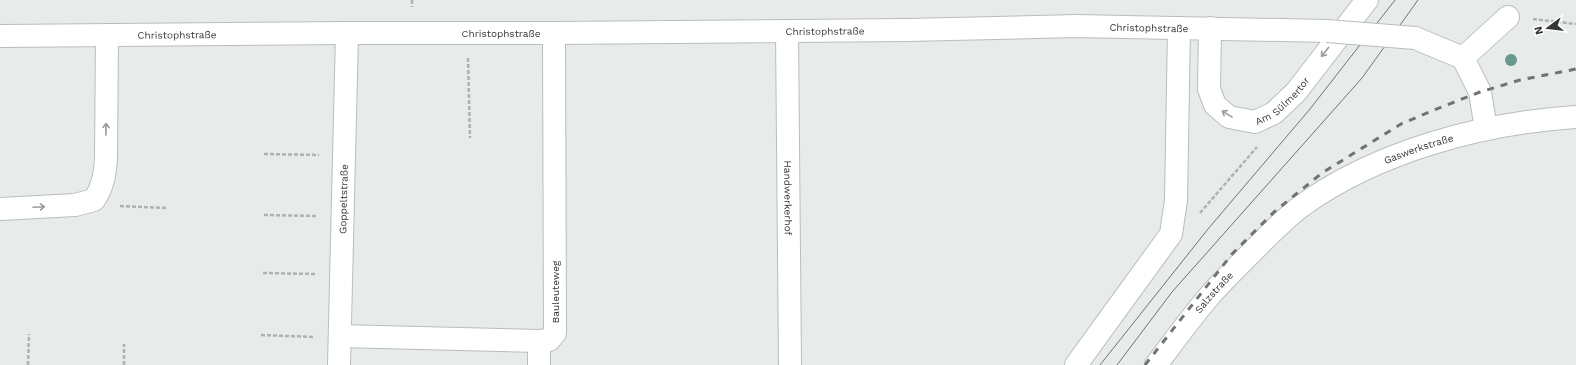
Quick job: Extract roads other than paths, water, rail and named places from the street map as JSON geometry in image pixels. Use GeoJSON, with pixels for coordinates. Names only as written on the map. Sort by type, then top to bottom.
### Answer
{"type":"FeatureCollection","features":[{"type":"Feature","properties":{"kind":"street","name":"Am Sülmertor"},"geometry":{"type":"LineString","coordinates":[[1210,28],[1209,89],[1215,105],[1229,117],[1255,122],[1274,113],[1296,92],[1367,0]]}},
{"type":"Feature","properties":{"kind":"street"},"geometry":{"type":"LineString","coordinates":[[1486,129],[1480,92],[1463,58],[1508,17]]}},
{"type":"Feature","properties":{"kind":"street","name":"Christophstraße"},"geometry":{"type":"LineString","coordinates":[[0,36],[787,31],[1076,26],[1210,28],[1327,31],[1415,38],[1463,58]]}},
{"type":"Feature","properties":{"kind":"street"},"geometry":{"type":"LineString","coordinates":[[1076,365],[1171,234],[1176,200],[1179,28]]}},
{"type":"Feature","properties":{"kind":"street","name":"Handwerkerhof"},"geometry":{"type":"LineString","coordinates":[[787,31],[790,365]]}},
{"type":"Feature","properties":{"kind":"street","name":"Goppeltstraße"},"geometry":{"type":"LineString","coordinates":[[339,365],[347,33]]}},
{"type":"Feature","properties":{"kind":"street","name":"Bauleuteweg"},"geometry":{"type":"LineString","coordinates":[[539,341],[549,340],[555,333],[554,33]]}},
{"type":"Feature","properties":{"kind":"street"},"geometry":{"type":"LineString","coordinates":[[0,209],[75,205],[94,200],[100,192],[105,176],[107,35]]}},
{"type":"Feature","properties":{"kind":"street","name":"Gaswerkstraße"},"geometry":{"type":"LineString","coordinates":[[1278,226],[1300,207],[1336,183],[1397,154],[1486,129],[1538,120],[1576,117]]}},
{"type":"Feature","properties":{"kind":"street","name":"Salzstraße"},"geometry":{"type":"LineString","coordinates":[[1156,365],[1186,324],[1212,293],[1278,226]]}},
{"type":"Feature","properties":{"kind":"street"},"geometry":{"type":"LineString","coordinates":[[340,337],[539,341],[538,365]]}},
{"type":"Feature","properties":{"kind":"tram line"},"geometry":{"type":"LineString","coordinates":[[1100,365],[1208,229],[1310,109],[1395,0]]}},
{"type":"Feature","properties":{"kind":"tram line"},"geometry":{"type":"LineString","coordinates":[[1117,365],[1172,292],[1362,78],[1418,0]]}},
{"type":"Feature","properties":{"kind":"railway"},"geometry":{"type":"LineString","coordinates":[[1145,365],[1232,254],[1274,212],[1322,173],[1401,124],[1434,110],[1480,92],[1520,80],[1576,69]]}}]}
